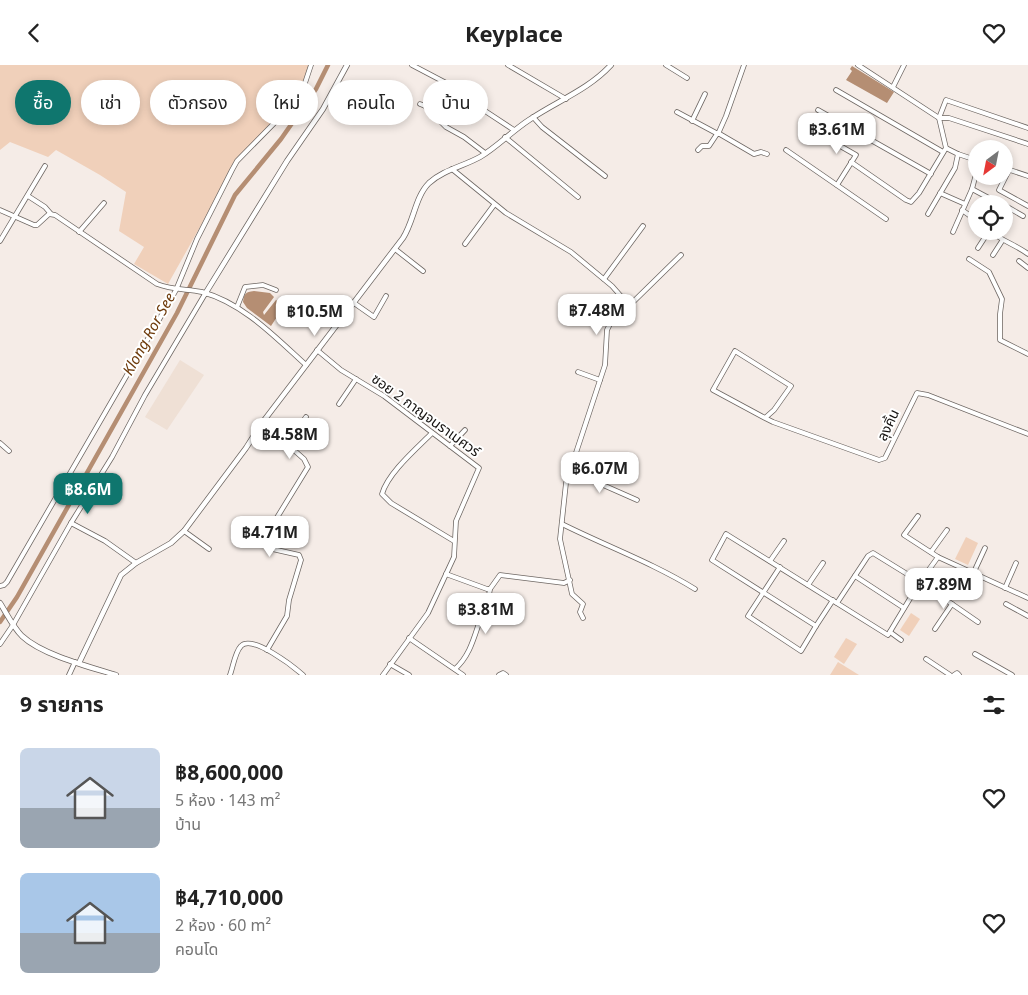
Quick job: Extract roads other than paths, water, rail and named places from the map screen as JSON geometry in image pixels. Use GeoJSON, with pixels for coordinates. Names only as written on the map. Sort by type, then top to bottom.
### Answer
{"type":"FeatureCollection","features":[{"type":"Feature","properties":{"kind":"street"},"geometry":{"type":"LineString","coordinates":[[0,586],[5,585],[177,290],[197,239],[232,169],[294,103],[304,86],[311,65]]}},
{"type":"Feature","properties":{"kind":"street"},"geometry":{"type":"LineString","coordinates":[[0,644],[112,457],[204,293],[287,161],[323,109],[347,65]]}},
{"type":"Feature","properties":{"kind":"street"},"geometry":{"type":"LineString","coordinates":[[412,65],[450,85],[514,131]]}},
{"type":"Feature","properties":{"kind":"street"},"geometry":{"type":"LineString","coordinates":[[508,65],[566,99]]}},
{"type":"Feature","properties":{"kind":"street"},"geometry":{"type":"LineString","coordinates":[[69,675],[118,580],[124,572],[136,563],[171,543],[184,531],[246,448],[262,423],[395,249],[411,225],[420,196],[425,187],[436,178],[485,153],[533,117],[588,86],[611,65]]}},
{"type":"Feature","properties":{"kind":"street"},"geometry":{"type":"LineString","coordinates":[[666,65],[687,78]]}},
{"type":"Feature","properties":{"kind":"street"},"geometry":{"type":"LineString","coordinates":[[698,150],[702,146],[709,146],[718,133],[744,65]]}},
{"type":"Feature","properties":{"kind":"street"},"geometry":{"type":"LineString","coordinates":[[858,65],[939,118],[949,118],[1028,144]]}},
{"type":"Feature","properties":{"kind":"street"},"geometry":{"type":"LineString","coordinates":[[893,87],[904,65]]}},
{"type":"Feature","properties":{"kind":"street"},"geometry":{"type":"LineString","coordinates":[[836,90],[943,153]]}},
{"type":"Feature","properties":{"kind":"street"},"geometry":{"type":"LineString","coordinates":[[692,121],[705,94]]}},
{"type":"Feature","properties":{"kind":"street"},"geometry":{"type":"LineString","coordinates":[[852,162],[910,202],[913,201],[931,174],[946,148],[939,118],[946,100],[1028,128]]}},
{"type":"Feature","properties":{"kind":"street"},"geometry":{"type":"LineString","coordinates":[[420,104],[425,106],[446,127],[464,137],[485,153]]}},
{"type":"Feature","properties":{"kind":"street"},"geometry":{"type":"LineString","coordinates":[[818,110],[931,174]]}},
{"type":"Feature","properties":{"kind":"street"},"geometry":{"type":"LineString","coordinates":[[677,112],[754,154],[761,152],[767,154]]}},
{"type":"Feature","properties":{"kind":"street"},"geometry":{"type":"LineString","coordinates":[[533,117],[548,132],[605,176]]}},
{"type":"Feature","properties":{"kind":"street"},"geometry":{"type":"LineString","coordinates":[[814,131],[856,155],[837,185]]}},
{"type":"Feature","properties":{"kind":"street"},"geometry":{"type":"LineString","coordinates":[[505,137],[578,197]]}},
{"type":"Feature","properties":{"kind":"street"},"geometry":{"type":"LineString","coordinates":[[946,148],[968,157]]}},
{"type":"Feature","properties":{"kind":"street"},"geometry":{"type":"LineString","coordinates":[[786,149],[886,219]]}},
{"type":"Feature","properties":{"kind":"street"},"geometry":{"type":"LineString","coordinates":[[928,214],[955,168],[958,154]]}},
{"type":"Feature","properties":{"kind":"street"},"geometry":{"type":"LineString","coordinates":[[0,241],[45,167]]}},
{"type":"Feature","properties":{"kind":"street"},"geometry":{"type":"LineString","coordinates":[[452,169],[494,205],[527,226],[566,247],[604,279],[627,303]]}},
{"type":"Feature","properties":{"kind":"street"},"geometry":{"type":"LineString","coordinates":[[1013,170],[1028,175]]}},
{"type":"Feature","properties":{"kind":"street"},"geometry":{"type":"LineString","coordinates":[[953,232],[973,185]]}},
{"type":"Feature","properties":{"kind":"street"},"geometry":{"type":"LineString","coordinates":[[1001,185],[999,190],[1028,206]]}},
{"type":"Feature","properties":{"kind":"street"},"geometry":{"type":"LineString","coordinates":[[972,189],[983,195]]}},
{"type":"Feature","properties":{"kind":"street"},"geometry":{"type":"LineString","coordinates":[[940,193],[965,204]]}},
{"type":"Feature","properties":{"kind":"street"},"geometry":{"type":"LineString","coordinates":[[28,196],[45,207],[51,214],[157,284],[177,290],[204,293],[237,307],[306,365]]}},
{"type":"Feature","properties":{"kind":"street"},"geometry":{"type":"LineString","coordinates":[[79,232],[104,203]]}},
{"type":"Feature","properties":{"kind":"street"},"geometry":{"type":"LineString","coordinates":[[465,244],[494,205]]}},
{"type":"Feature","properties":{"kind":"street"},"geometry":{"type":"LineString","coordinates":[[962,209],[968,214]]}},
{"type":"Feature","properties":{"kind":"street"},"geometry":{"type":"LineString","coordinates":[[0,210],[34,225],[51,214]]}},
{"type":"Feature","properties":{"kind":"street"},"geometry":{"type":"LineString","coordinates":[[1013,211],[1023,216]]}},
{"type":"Feature","properties":{"kind":"street"},"geometry":{"type":"LineString","coordinates":[[604,279],[643,226]]}},
{"type":"Feature","properties":{"kind":"street"},"geometry":{"type":"LineString","coordinates":[[978,248],[983,240]]}},
{"type":"Feature","properties":{"kind":"street"},"geometry":{"type":"LineString","coordinates":[[993,255],[1002,241],[1016,246],[1028,254]]}},
{"type":"Feature","properties":{"kind":"street"},"geometry":{"type":"LineString","coordinates":[[395,249],[423,271]]}},
{"type":"Feature","properties":{"kind":"street"},"geometry":{"type":"LineString","coordinates":[[583,618],[580,612],[583,604],[573,595],[561,544],[568,472],[578,450],[605,365],[607,330],[610,324],[627,303],[633,302],[681,255]]}},
{"type":"Feature","properties":{"kind":"street"},"geometry":{"type":"LineString","coordinates":[[969,259],[989,273],[1001,298],[1000,340],[1028,354]]}},
{"type":"Feature","properties":{"kind":"street"},"geometry":{"type":"LineString","coordinates":[[1018,261],[1028,268]]}},
{"type":"Feature","properties":{"kind":"street"},"geometry":{"type":"LineString","coordinates":[[237,307],[245,287],[263,285],[276,290]]}},
{"type":"Feature","properties":{"kind":"street"},"geometry":{"type":"LineString","coordinates":[[354,303],[374,317],[386,296]]}},
{"type":"Feature","properties":{"kind":"street","name":"ซอย 2 กาญจนราเมศวร์"},"geometry":{"type":"LineString","coordinates":[[317,350],[341,370],[384,396],[478,468],[456,521],[454,557],[428,613],[383,675]]}},
{"type":"Feature","properties":{"kind":"street","name":"ลุงคิ้น"},"geometry":{"type":"LineString","coordinates":[[765,418],[774,410],[791,386],[735,351],[713,390],[765,418],[794,431],[880,461],[885,458],[917,393],[928,395],[1028,434]]}},
{"type":"Feature","properties":{"kind":"street"},"geometry":{"type":"LineString","coordinates":[[578,372],[600,381]]}},
{"type":"Feature","properties":{"kind":"street"},"geometry":{"type":"LineString","coordinates":[[339,404],[356,379]]}},
{"type":"Feature","properties":{"kind":"street"},"geometry":{"type":"LineString","coordinates":[[287,444],[306,417]]}},
{"type":"Feature","properties":{"kind":"street"},"geometry":{"type":"LineString","coordinates":[[262,423],[304,459],[308,467],[262,542],[268,548],[301,557],[301,564],[289,599],[287,616],[267,650]]}},
{"type":"Feature","properties":{"kind":"street"},"geometry":{"type":"LineString","coordinates":[[450,446],[465,429]]}},
{"type":"Feature","properties":{"kind":"street"},"geometry":{"type":"LineString","coordinates":[[432,433],[402,463],[386,484],[382,494],[391,503],[454,541]]}},
{"type":"Feature","properties":{"kind":"street"},"geometry":{"type":"LineString","coordinates":[[0,443],[9,451]]}},
{"type":"Feature","properties":{"kind":"street"},"geometry":{"type":"LineString","coordinates":[[568,472],[587,478],[637,500]]}},
{"type":"Feature","properties":{"kind":"street"},"geometry":{"type":"LineString","coordinates":[[918,515],[904,535],[938,557],[1028,598]]}},
{"type":"Feature","properties":{"kind":"street"},"geometry":{"type":"LineString","coordinates":[[72,523],[105,541],[136,563]]}},
{"type":"Feature","properties":{"kind":"street"},"geometry":{"type":"LineString","coordinates":[[562,525],[612,549],[654,566],[695,589]]}},
{"type":"Feature","properties":{"kind":"street"},"geometry":{"type":"LineString","coordinates":[[931,552],[947,530]]}},
{"type":"Feature","properties":{"kind":"street"},"geometry":{"type":"LineString","coordinates":[[184,531],[209,549]]}},
{"type":"Feature","properties":{"kind":"street"},"geometry":{"type":"LineString","coordinates":[[816,626],[712,560],[726,534],[888,635],[920,582],[938,557]]}},
{"type":"Feature","properties":{"kind":"street"},"geometry":{"type":"LineString","coordinates":[[770,561],[784,541]]}},
{"type":"Feature","properties":{"kind":"street"},"geometry":{"type":"LineString","coordinates":[[973,574],[985,548]]}},
{"type":"Feature","properties":{"kind":"street"},"geometry":{"type":"LineString","coordinates":[[837,603],[870,554],[873,553],[920,582],[978,622]]}},
{"type":"Feature","properties":{"kind":"street"},"geometry":{"type":"LineString","coordinates":[[808,585],[823,563]]}},
{"type":"Feature","properties":{"kind":"street"},"geometry":{"type":"LineString","coordinates":[[1005,588],[1016,563]]}},
{"type":"Feature","properties":{"kind":"street"},"geometry":{"type":"LineString","coordinates":[[780,567],[748,616],[801,651],[833,600]]}},
{"type":"Feature","properties":{"kind":"street"},"geometry":{"type":"LineString","coordinates":[[446,574],[490,589]]}},
{"type":"Feature","properties":{"kind":"street"},"geometry":{"type":"LineString","coordinates":[[455,669],[462,662],[474,639],[489,598],[490,589],[497,578],[502,575],[564,583],[570,580]]}},
{"type":"Feature","properties":{"kind":"street"},"geometry":{"type":"LineString","coordinates":[[855,576],[904,608]]}},
{"type":"Feature","properties":{"kind":"street"},"geometry":{"type":"LineString","coordinates":[[0,603],[12,623],[30,642],[77,662],[116,675]]}},
{"type":"Feature","properties":{"kind":"street"},"geometry":{"type":"LineString","coordinates":[[935,629],[952,604]]}},
{"type":"Feature","properties":{"kind":"street"},"geometry":{"type":"LineString","coordinates":[[1006,604],[1028,616]]}},
{"type":"Feature","properties":{"kind":"street"},"geometry":{"type":"LineString","coordinates":[[890,632],[901,640]]}},
{"type":"Feature","properties":{"kind":"street"},"geometry":{"type":"LineString","coordinates":[[409,638],[463,675]]}},
{"type":"Feature","properties":{"kind":"street"},"geometry":{"type":"LineString","coordinates":[[230,675],[242,645],[248,643],[267,650],[303,675]]}},
{"type":"Feature","properties":{"kind":"street"},"geometry":{"type":"LineString","coordinates":[[975,654],[1012,675]]}},
{"type":"Feature","properties":{"kind":"street"},"geometry":{"type":"LineString","coordinates":[[926,659],[950,675]]}},
{"type":"Feature","properties":{"kind":"street"},"geometry":{"type":"LineString","coordinates":[[390,664],[409,675]]}},
{"type":"Feature","properties":{"kind":"street"},"geometry":{"type":"LineString","coordinates":[[499,675],[502,673],[506,675]]}},
{"type":"Feature","properties":{"kind":"street"},"geometry":{"type":"LineString","coordinates":[[954,675],[957,673],[959,675]]}},
{"type":"Feature","properties":{"kind":"waterway","name":"Klong Ror See"},"geometry":{"type":"LineString","coordinates":[[0,622],[17,597],[177,313],[235,195],[281,139],[316,89],[328,65]]}}]}
